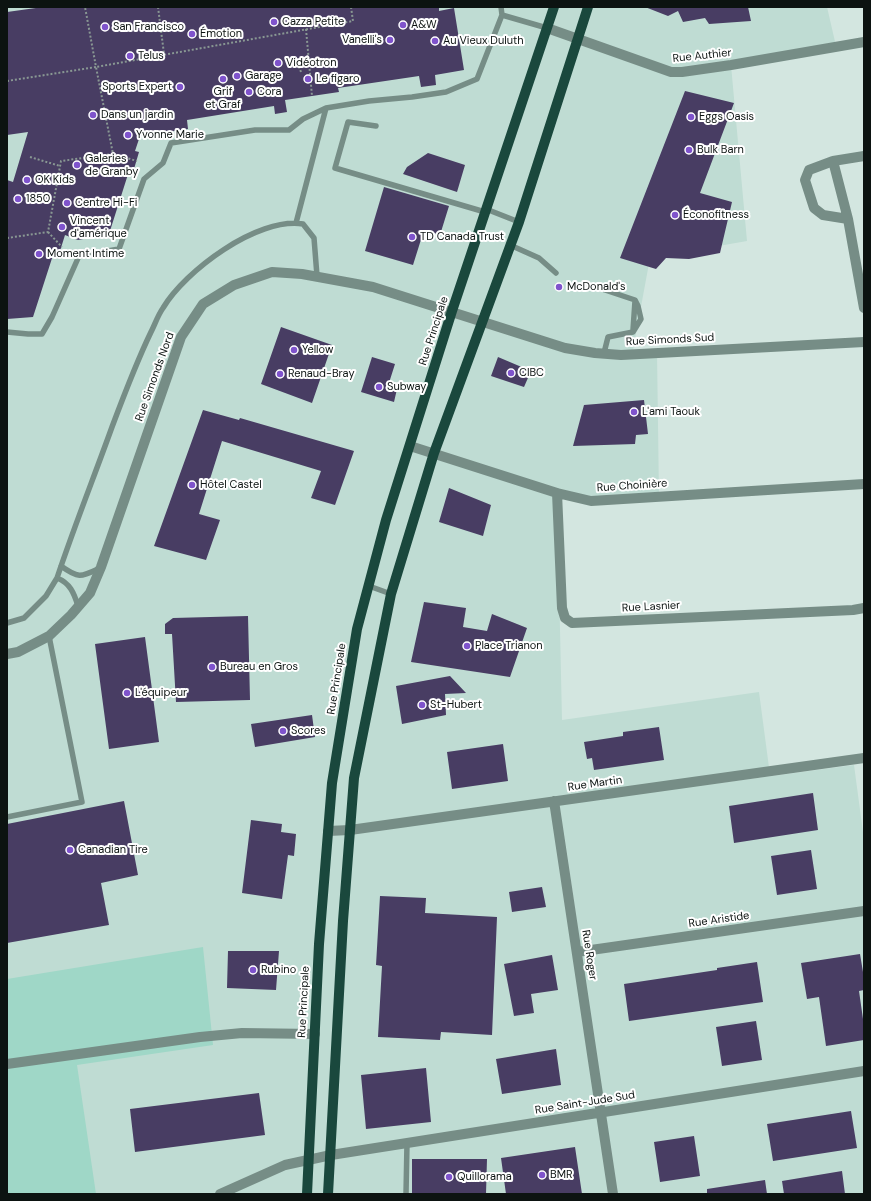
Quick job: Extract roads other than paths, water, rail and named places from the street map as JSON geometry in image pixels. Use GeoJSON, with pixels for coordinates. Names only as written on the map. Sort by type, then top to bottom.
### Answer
{"type":"FeatureCollection","features":[{"type":"Feature","properties":{"kind":"main road","name":"Rue Principale"},"geometry":{"type":"LineString","coordinates":[[307,1194],[319,944],[332,783],[357,629],[386,520],[452,311],[554,7]]}},
{"type":"Feature","properties":{"kind":"main road"},"geometry":{"type":"LineString","coordinates":[[328,1194],[343,921],[354,778],[391,594],[434,453],[519,222],[588,7]]}},
{"type":"Feature","properties":{"kind":"street","name":"Rue Authier"},"geometry":{"type":"LineString","coordinates":[[547,28],[671,72],[682,72],[731,65],[864,42]]}},
{"type":"Feature","properties":{"kind":"street"},"geometry":{"type":"LineString","coordinates":[[848,219],[823,215],[814,208],[805,180],[809,170],[834,161],[864,156]]}},
{"type":"Feature","properties":{"kind":"street"},"geometry":{"type":"LineString","coordinates":[[834,161],[848,219],[864,308]]}},
{"type":"Feature","properties":{"kind":"street","name":"Rue Simonds Nord"},"geometry":{"type":"LineString","coordinates":[[7,654],[18,652],[49,636],[90,593],[101,567],[181,337],[203,304],[234,285],[272,272],[317,276],[373,286],[483,321]]}},
{"type":"Feature","properties":{"kind":"street","name":"Rue Simonds Sud"},"geometry":{"type":"LineString","coordinates":[[483,321],[565,348],[621,355],[864,342]]}},
{"type":"Feature","properties":{"kind":"street","name":"Rue Choinière"},"geometry":{"type":"LineString","coordinates":[[410,446],[557,494],[592,501],[864,484]]}},
{"type":"Feature","properties":{"kind":"street","name":"Rue Lasnier"},"geometry":{"type":"LineString","coordinates":[[557,494],[562,608],[565,618],[572,623],[853,610],[864,608]]}},
{"type":"Feature","properties":{"kind":"street","name":"Rue Martin"},"geometry":{"type":"LineString","coordinates":[[328,831],[350,830],[864,758]]}},
{"type":"Feature","properties":{"kind":"street","name":"Rue Roger"},"geometry":{"type":"LineString","coordinates":[[554,801],[613,1194]]}},
{"type":"Feature","properties":{"kind":"street","name":"Rue Aristide"},"geometry":{"type":"LineString","coordinates":[[577,952],[864,911]]}},
{"type":"Feature","properties":{"kind":"street"},"geometry":{"type":"LineString","coordinates":[[7,1064],[200,1037],[242,1033],[315,1034]]}},
{"type":"Feature","properties":{"kind":"street","name":"Rue Saint-Jude Sud"},"geometry":{"type":"LineString","coordinates":[[220,1194],[285,1164],[331,1154],[864,1071]]}},
{"type":"Feature","properties":{"kind":"lane"},"geometry":{"type":"LineString","coordinates":[[7,332],[42,334],[52,317],[79,256],[119,249],[144,179],[163,163],[171,143],[255,130],[289,130],[303,119],[326,108],[369,101],[446,92],[477,79],[502,15],[502,7]]}},
{"type":"Feature","properties":{"kind":"lane"},"geometry":{"type":"LineString","coordinates":[[502,15],[547,28]]}},
{"type":"Feature","properties":{"kind":"lane"},"geometry":{"type":"LineString","coordinates":[[296,223],[326,108]]}},
{"type":"Feature","properties":{"kind":"lane"},"geometry":{"type":"LineString","coordinates":[[376,126],[348,122],[334,168],[486,211],[519,222]]}},
{"type":"Feature","properties":{"kind":"lane"},"geometry":{"type":"LineString","coordinates":[[7,623],[24,618],[46,596],[57,578],[136,362],[163,307],[182,284],[209,260],[236,241],[272,227],[296,223],[303,224],[314,238],[317,276]]}},
{"type":"Feature","properties":{"kind":"lane"},"geometry":{"type":"LineString","coordinates":[[510,245],[539,258],[556,273]]}},
{"type":"Feature","properties":{"kind":"lane"},"geometry":{"type":"LineString","coordinates":[[604,353],[608,337],[633,332],[641,319],[635,300],[605,290]]}},
{"type":"Feature","properties":{"kind":"lane"},"geometry":{"type":"LineString","coordinates":[[61,566],[73,575],[84,576],[101,567]]}},
{"type":"Feature","properties":{"kind":"lane"},"geometry":{"type":"LineString","coordinates":[[57,578],[65,581],[69,586],[78,606]]}},
{"type":"Feature","properties":{"kind":"lane"},"geometry":{"type":"LineString","coordinates":[[368,586],[391,594]]}},
{"type":"Feature","properties":{"kind":"lane"},"geometry":{"type":"LineString","coordinates":[[7,817],[82,802],[49,636]]}},
{"type":"Feature","properties":{"kind":"lane"},"geometry":{"type":"LineString","coordinates":[[406,1194],[407,1143]]}},
{"type":"Feature","properties":{"kind":"place","name":"Cazza Petite"},"geometry":{"type":"Point","coordinates":[274,22]}},
{"type":"Feature","properties":{"kind":"place","name":"A&W"},"geometry":{"type":"Point","coordinates":[403,25]}},
{"type":"Feature","properties":{"kind":"place","name":"San Francisco"},"geometry":{"type":"Point","coordinates":[105,27]}},
{"type":"Feature","properties":{"kind":"place","name":"Émotion"},"geometry":{"type":"Point","coordinates":[192,34]}},
{"type":"Feature","properties":{"kind":"place","name":"Vanelli's"},"geometry":{"type":"Point","coordinates":[390,40]}},
{"type":"Feature","properties":{"kind":"place","name":"Au Vieux Duluth"},"geometry":{"type":"Point","coordinates":[435,41]}},
{"type":"Feature","properties":{"kind":"place","name":"Telus"},"geometry":{"type":"Point","coordinates":[130,56]}},
{"type":"Feature","properties":{"kind":"place","name":"Vidéotron"},"geometry":{"type":"Point","coordinates":[278,63]}},
{"type":"Feature","properties":{"kind":"place","name":"Garage"},"geometry":{"type":"Point","coordinates":[237,76]}},
{"type":"Feature","properties":{"kind":"place","name":"Grif et Graf"},"geometry":{"type":"Point","coordinates":[223,79]}},
{"type":"Feature","properties":{"kind":"place","name":"Le figaro"},"geometry":{"type":"Point","coordinates":[308,79]}},
{"type":"Feature","properties":{"kind":"place","name":"Sports Expert"},"geometry":{"type":"Point","coordinates":[180,87]}},
{"type":"Feature","properties":{"kind":"place","name":"Cora"},"geometry":{"type":"Point","coordinates":[249,92]}},
{"type":"Feature","properties":{"kind":"place","name":"Dans un jardin"},"geometry":{"type":"Point","coordinates":[93,115]}},
{"type":"Feature","properties":{"kind":"place","name":"Eggs Oasis"},"geometry":{"type":"Point","coordinates":[691,117]}},
{"type":"Feature","properties":{"kind":"place","name":"Yvonne Marie"},"geometry":{"type":"Point","coordinates":[128,135]}},
{"type":"Feature","properties":{"kind":"place","name":"Bulk Barn"},"geometry":{"type":"Point","coordinates":[689,150]}},
{"type":"Feature","properties":{"kind":"place","name":"Galeries de Granby"},"geometry":{"type":"Point","coordinates":[77,165]}},
{"type":"Feature","properties":{"kind":"place","name":"OK Kids"},"geometry":{"type":"Point","coordinates":[27,180]}},
{"type":"Feature","properties":{"kind":"place","name":"1850"},"geometry":{"type":"Point","coordinates":[18,199]}},
{"type":"Feature","properties":{"kind":"place","name":"Centre Hi-Fi"},"geometry":{"type":"Point","coordinates":[67,203]}},
{"type":"Feature","properties":{"kind":"place","name":"Éconofitness"},"geometry":{"type":"Point","coordinates":[675,215]}},
{"type":"Feature","properties":{"kind":"place","name":"Vincent d'amérique"},"geometry":{"type":"Point","coordinates":[62,227]}},
{"type":"Feature","properties":{"kind":"place","name":"TD Canada Trust"},"geometry":{"type":"Point","coordinates":[412,237]}},
{"type":"Feature","properties":{"kind":"place","name":"Moment Intime"},"geometry":{"type":"Point","coordinates":[39,254]}},
{"type":"Feature","properties":{"kind":"place","name":"McDonald's"},"geometry":{"type":"Point","coordinates":[559,287]}},
{"type":"Feature","properties":{"kind":"place","name":"Yellow"},"geometry":{"type":"Point","coordinates":[294,350]}},
{"type":"Feature","properties":{"kind":"place","name":"CIBC"},"geometry":{"type":"Point","coordinates":[511,373]}},
{"type":"Feature","properties":{"kind":"place","name":"Renaud-Bray"},"geometry":{"type":"Point","coordinates":[280,374]}},
{"type":"Feature","properties":{"kind":"place","name":"Subway"},"geometry":{"type":"Point","coordinates":[379,387]}},
{"type":"Feature","properties":{"kind":"place","name":"L'ami Taouk"},"geometry":{"type":"Point","coordinates":[634,412]}},
{"type":"Feature","properties":{"kind":"place","name":"Hôtel Castel"},"geometry":{"type":"Point","coordinates":[192,485]}},
{"type":"Feature","properties":{"kind":"place","name":"Place Trianon"},"geometry":{"type":"Point","coordinates":[467,646]}},
{"type":"Feature","properties":{"kind":"place","name":"Bureau en Gros"},"geometry":{"type":"Point","coordinates":[212,667]}},
{"type":"Feature","properties":{"kind":"place","name":"L'équipeur"},"geometry":{"type":"Point","coordinates":[127,693]}},
{"type":"Feature","properties":{"kind":"place","name":"St-Hubert"},"geometry":{"type":"Point","coordinates":[422,705]}},
{"type":"Feature","properties":{"kind":"place","name":"Scores"},"geometry":{"type":"Point","coordinates":[283,731]}},
{"type":"Feature","properties":{"kind":"place","name":"Canadian Tire"},"geometry":{"type":"Point","coordinates":[70,850]}},
{"type":"Feature","properties":{"kind":"place","name":"Rubino"},"geometry":{"type":"Point","coordinates":[253,970]}},
{"type":"Feature","properties":{"kind":"place","name":"BMR"},"geometry":{"type":"Point","coordinates":[542,1175]}},
{"type":"Feature","properties":{"kind":"place","name":"Quillorama"},"geometry":{"type":"Point","coordinates":[449,1177]}}]}
